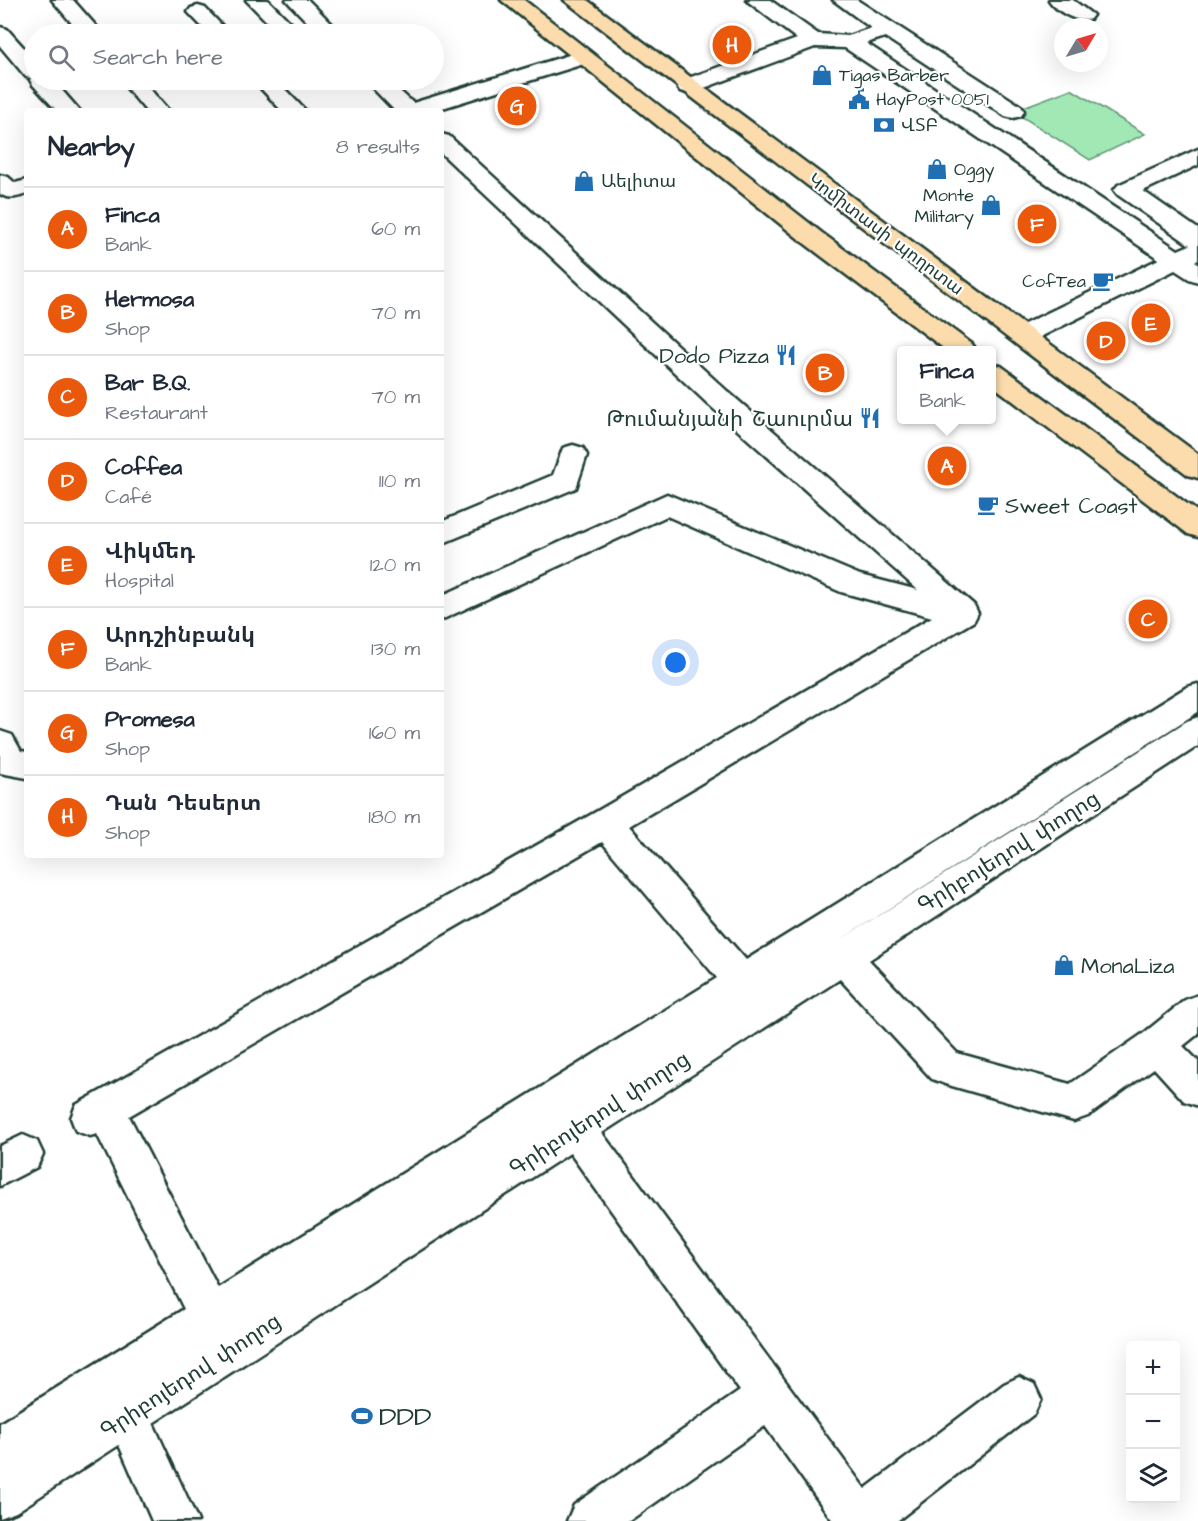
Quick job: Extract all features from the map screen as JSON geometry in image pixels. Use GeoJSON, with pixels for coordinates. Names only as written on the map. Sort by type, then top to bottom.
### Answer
{"type":"FeatureCollection","features":[{"type":"Feature","properties":{"kind":"main road"},"geometry":{"type":"LineString","coordinates":[[511,0],[813,238],[956,346]]}},
{"type":"Feature","properties":{"kind":"main road","name":"Կոմիտասի պողոտա"},"geometry":{"type":"LineString","coordinates":[[574,0],[1198,468]]}},
{"type":"Feature","properties":{"kind":"main road"},"geometry":{"type":"LineString","coordinates":[[996,375],[1198,527]]}},
{"type":"Feature","properties":{"kind":"street"},"geometry":{"type":"LineString","coordinates":[[62,0],[83,24]]}},
{"type":"Feature","properties":{"kind":"street"},"geometry":{"type":"LineString","coordinates":[[256,0],[281,24]]}},
{"type":"Feature","properties":{"kind":"street"},"geometry":{"type":"LineString","coordinates":[[296,0],[321,24]]}},
{"type":"Feature","properties":{"kind":"street"},"geometry":{"type":"LineString","coordinates":[[756,0],[813,40]]}},
{"type":"Feature","properties":{"kind":"street"},"geometry":{"type":"LineString","coordinates":[[843,0],[1013,111]]}},
{"type":"Feature","properties":{"kind":"street"},"geometry":{"type":"LineString","coordinates":[[1059,0],[1083,15]]}},
{"type":"Feature","properties":{"kind":"street"},"geometry":{"type":"LineString","coordinates":[[198,12],[210,24]]}},
{"type":"Feature","properties":{"kind":"street"},"geometry":{"type":"LineString","coordinates":[[688,87],[813,40],[850,42],[887,28]]}},
{"type":"Feature","properties":{"kind":"street"},"geometry":{"type":"LineString","coordinates":[[0,33],[24,61]]}},
{"type":"Feature","properties":{"kind":"street"},"geometry":{"type":"LineString","coordinates":[[850,42],[1188,254],[1198,274]]}},
{"type":"Feature","properties":{"kind":"street"},"geometry":{"type":"LineString","coordinates":[[419,108],[582,57]]}},
{"type":"Feature","properties":{"kind":"street"},"geometry":{"type":"LineString","coordinates":[[50,90],[66,108]]}},
{"type":"Feature","properties":{"kind":"street"},"geometry":{"type":"LineString","coordinates":[[139,90],[155,108]]}},
{"type":"Feature","properties":{"kind":"street"},"geometry":{"type":"LineString","coordinates":[[274,90],[292,108]]}},
{"type":"Feature","properties":{"kind":"street"},"geometry":{"type":"LineString","coordinates":[[387,90],[406,108]]}},
{"type":"Feature","properties":{"kind":"street"},"geometry":{"type":"LineString","coordinates":[[444,144],[717,396],[963,613]]}},
{"type":"Feature","properties":{"kind":"street"},"geometry":{"type":"LineString","coordinates":[[1198,156],[1126,190],[1198,240]]}},
{"type":"Feature","properties":{"kind":"street"},"geometry":{"type":"LineString","coordinates":[[0,182],[11,191],[24,188]]}},
{"type":"Feature","properties":{"kind":"street"},"geometry":{"type":"LineString","coordinates":[[1023,335],[1188,254]]}},
{"type":"Feature","properties":{"kind":"street"},"geometry":{"type":"LineString","coordinates":[[444,533],[566,481],[573,455]]}},
{"type":"Feature","properties":{"kind":"street"},"geometry":{"type":"LineString","coordinates":[[444,608],[667,504],[852,584],[963,613]]}},
{"type":"Feature","properties":{"kind":"street"},"geometry":{"type":"LineString","coordinates":[[210,1316],[98,1114],[606,823],[963,613]]}},
{"type":"Feature","properties":{"kind":"street","name":"Գրիբոյեդով փողոց"},"geometry":{"type":"LineString","coordinates":[[0,1448],[120,1397],[575,1128],[754,995],[1198,696]]}},
{"type":"Feature","properties":{"kind":"street","name":"Գրիբոյեդով փողոց"},"geometry":{"type":"LineString","coordinates":[[0,1496],[120,1397],[210,1316],[754,995],[842,956],[1198,729]]}},
{"type":"Feature","properties":{"kind":"street"},"geometry":{"type":"LineString","coordinates":[[0,744],[11,763],[24,765]]}},
{"type":"Feature","properties":{"kind":"street"},"geometry":{"type":"LineString","coordinates":[[606,823],[754,995]]}},
{"type":"Feature","properties":{"kind":"street"},"geometry":{"type":"LineString","coordinates":[[842,956],[945,1067],[1074,1103],[1157,1045],[1198,1012]]}},
{"type":"Feature","properties":{"kind":"street"},"geometry":{"type":"LineString","coordinates":[[1157,1045],[1198,1088]]}},
{"type":"Feature","properties":{"kind":"street"},"geometry":{"type":"LineString","coordinates":[[575,1128],[860,1521],[1019,1399]]}},
{"type":"Feature","properties":{"kind":"street"},"geometry":{"type":"LineString","coordinates":[[590,1521],[771,1396]]}},
{"type":"Feature","properties":{"kind":"street"},"geometry":{"type":"LineString","coordinates":[[120,1397],[175,1521]]}},
{"type":"Feature","properties":{"kind":"green space"},"geometry":{"type":"Polygon","coordinates":[[[1071,89],[1145,134],[1090,160],[1013,111],[1071,89]]]}},
{"type":"Feature","properties":{"kind":"place","name":"Դան Դեսերտ"},"geometry":{"type":"Point","coordinates":[732,45]}},
{"type":"Feature","properties":{"kind":"place","name":"Tigas Barber"},"geometry":{"type":"Point","coordinates":[822,75]}},
{"type":"Feature","properties":{"kind":"place","name":"HayPost 0051"},"geometry":{"type":"Point","coordinates":[859,99]}},
{"type":"Feature","properties":{"kind":"place","name":"Promesa"},"geometry":{"type":"Point","coordinates":[517,106]}},
{"type":"Feature","properties":{"kind":"place","name":"ՎՏԲ"},"geometry":{"type":"Point","coordinates":[884,125]}},
{"type":"Feature","properties":{"kind":"place","name":"Oggy"},"geometry":{"type":"Point","coordinates":[937,169]}},
{"type":"Feature","properties":{"kind":"place","name":"Աելիտա"},"geometry":{"type":"Point","coordinates":[584,181]}},
{"type":"Feature","properties":{"kind":"place","name":"Monte Military"},"geometry":{"type":"Point","coordinates":[991,205]}},
{"type":"Feature","properties":{"kind":"place","name":"Արդշինբանկ"},"geometry":{"type":"Point","coordinates":[1037,224]}},
{"type":"Feature","properties":{"kind":"place","name":"CofTea"},"geometry":{"type":"Point","coordinates":[1103,281]}},
{"type":"Feature","properties":{"kind":"place","name":"Վիկմեդ"},"geometry":{"type":"Point","coordinates":[1151,323]}},
{"type":"Feature","properties":{"kind":"place","name":"Coffea"},"geometry":{"type":"Point","coordinates":[1106,341]}},
{"type":"Feature","properties":{"kind":"place","name":"Dodo Pizza"},"geometry":{"type":"Point","coordinates":[786,355]}},
{"type":"Feature","properties":{"kind":"place","name":"Hermosa"},"geometry":{"type":"Point","coordinates":[825,373]}},
{"type":"Feature","properties":{"kind":"place","name":"Թումանյանի Շաուրմա"},"geometry":{"type":"Point","coordinates":[870,418]}},
{"type":"Feature","properties":{"kind":"place","name":"Finca"},"geometry":{"type":"Point","coordinates":[947,466]}},
{"type":"Feature","properties":{"kind":"place","name":"Sweet Coast"},"geometry":{"type":"Point","coordinates":[988,505]}},
{"type":"Feature","properties":{"kind":"place","name":"Bar B.Q."},"geometry":{"type":"Point","coordinates":[1148,619]}},
{"type":"Feature","properties":{"kind":"place","name":"MonaLiza"},"geometry":{"type":"Point","coordinates":[1064,965]}},
{"type":"Feature","properties":{"kind":"place","name":"DDD"},"geometry":{"type":"Point","coordinates":[362,1416]}}]}
